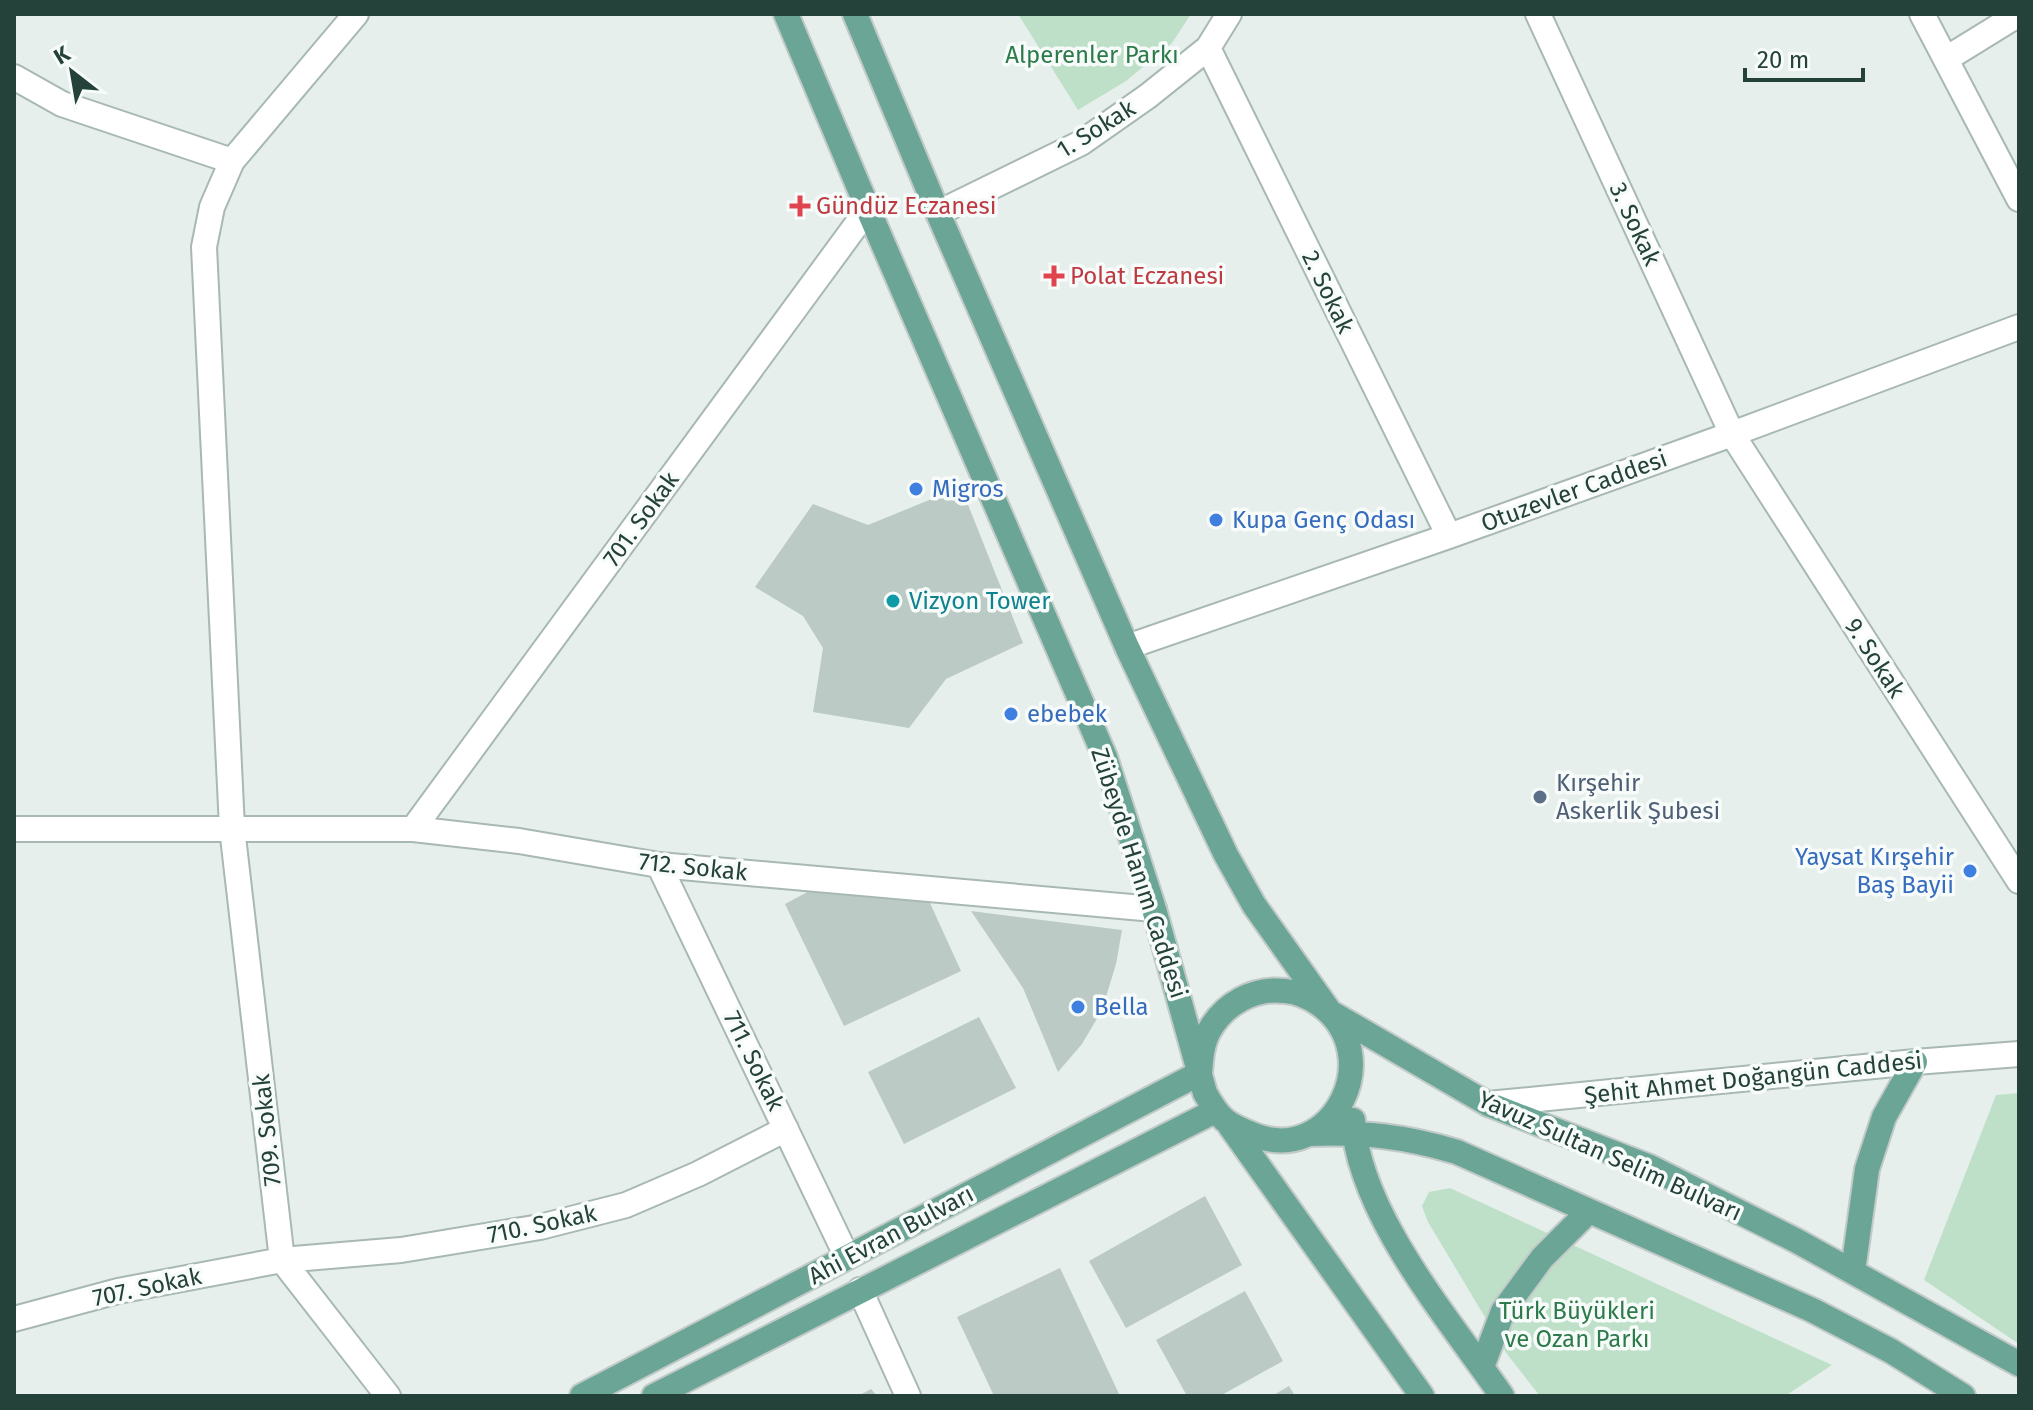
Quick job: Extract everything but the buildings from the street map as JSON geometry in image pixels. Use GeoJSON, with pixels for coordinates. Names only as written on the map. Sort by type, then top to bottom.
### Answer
{"type":"FeatureCollection","features":[{"type":"Feature","properties":{"kind":"main road","name":"Zübeyde Hanım Caddesi"},"geometry":{"type":"LineString","coordinates":[[786,14],[1105,757],[1154,909],[1200,1073]]}},
{"type":"Feature","properties":{"kind":"main road"},"geometry":{"type":"LineString","coordinates":[[855,14],[1127,647],[1226,855],[1254,905],[1344,1032],[1351,1056],[1354,1133],[1361,1166],[1397,1244],[1502,1396]]}},
{"type":"Feature","properties":{"kind":"main road"},"geometry":{"type":"LineString","coordinates":[[1330,1012],[1310,998],[1287,991],[1262,991],[1238,1000],[1220,1016],[1208,1033],[1201,1052],[1200,1073],[1205,1093],[1222,1118],[1422,1396]]}},
{"type":"Feature","properties":{"kind":"main road","name":"Yavuz Sultan Selim Bulvarı"},"geometry":{"type":"LineString","coordinates":[[1330,1012],[1488,1104],[1650,1167],[1797,1241],[2019,1364]]}},
{"type":"Feature","properties":{"kind":"main road"},"geometry":{"type":"LineString","coordinates":[[1853,1271],[1867,1169],[1884,1117],[1915,1062]]}},
{"type":"Feature","properties":{"kind":"main road","name":"Ahi Evran Bulvarı"},"geometry":{"type":"LineString","coordinates":[[582,1396],[1200,1073]]}},
{"type":"Feature","properties":{"kind":"main road"},"geometry":{"type":"LineString","coordinates":[[1309,1134],[1326,1123],[1342,1103],[1351,1080]]}},
{"type":"Feature","properties":{"kind":"main road"},"geometry":{"type":"LineString","coordinates":[[1222,1118],[1268,1141],[1289,1140],[1309,1134],[1354,1133],[1398,1137],[1457,1152],[1812,1310],[1891,1351],[1963,1396]]}},
{"type":"Feature","properties":{"kind":"main road","name":"Ahi Evran Bulvarı"},"geometry":{"type":"LineString","coordinates":[[654,1396],[860,1290],[1222,1118]]}},
{"type":"Feature","properties":{"kind":"main road"},"geometry":{"type":"LineString","coordinates":[[1482,1367],[1503,1311],[1542,1258],[1589,1211]]}},
{"type":"Feature","properties":{"kind":"street","name":"709. Sokak"},"geometry":{"type":"LineString","coordinates":[[282,1260],[232,828],[204,247],[212,207],[232,161],[356,14]]}},
{"type":"Feature","properties":{"kind":"street","name":"1. Sokak"},"geometry":{"type":"LineString","coordinates":[[938,213],[1081,143],[1148,96],[1208,48],[1229,14]]}},
{"type":"Feature","properties":{"kind":"street","name":"3. Sokak"},"geometry":{"type":"LineString","coordinates":[[1538,14],[1732,434]]}},
{"type":"Feature","properties":{"kind":"street"},"geometry":{"type":"LineString","coordinates":[[1922,14],[2019,199]]}},
{"type":"Feature","properties":{"kind":"street"},"geometry":{"type":"LineString","coordinates":[[1946,59],[2019,14]]}},
{"type":"Feature","properties":{"kind":"street","name":"2. Sokak"},"geometry":{"type":"LineString","coordinates":[[1208,48],[1449,536]]}},
{"type":"Feature","properties":{"kind":"street"},"geometry":{"type":"LineString","coordinates":[[14,77],[62,104],[232,161]]}},
{"type":"Feature","properties":{"kind":"street","name":"701. Sokak"},"geometry":{"type":"LineString","coordinates":[[413,829],[868,209]]}},
{"type":"Feature","properties":{"kind":"street","name":"Otuzevler Caddesi"},"geometry":{"type":"LineString","coordinates":[[1127,647],[1449,536],[2019,327]]}},
{"type":"Feature","properties":{"kind":"street","name":"9. Sokak"},"geometry":{"type":"LineString","coordinates":[[1732,434],[2019,881]]}},
{"type":"Feature","properties":{"kind":"street"},"geometry":{"type":"LineString","coordinates":[[14,829],[232,828]]}},
{"type":"Feature","properties":{"kind":"street","name":"712. Sokak"},"geometry":{"type":"LineString","coordinates":[[232,828],[413,829],[519,841],[659,865],[1154,909]]}},
{"type":"Feature","properties":{"kind":"street","name":"711. Sokak"},"geometry":{"type":"LineString","coordinates":[[659,865],[847,1257]]}},
{"type":"Feature","properties":{"kind":"street","name":"Şehit Ahmet Doğangün Caddesi"},"geometry":{"type":"LineString","coordinates":[[1488,1104],[2019,1054]]}},
{"type":"Feature","properties":{"kind":"street","name":"710. Sokak"},"geometry":{"type":"LineString","coordinates":[[282,1260],[401,1250],[540,1227],[626,1205],[698,1174],[786,1129]]}},
{"type":"Feature","properties":{"kind":"street"},"geometry":{"type":"LineString","coordinates":[[282,1260],[388,1396]]}},
{"type":"Feature","properties":{"kind":"street","name":"707. Sokak"},"geometry":{"type":"LineString","coordinates":[[14,1319],[118,1291],[282,1260]]}},
{"type":"Feature","properties":{"kind":"street"},"geometry":{"type":"LineString","coordinates":[[860,1290],[908,1396]]}},
{"type":"Feature","properties":{"kind":"green space","name":"Alperenler Parkı"},"geometry":{"type":"Polygon","coordinates":[[[1018,14],[1191,14],[1172,43],[1126,81],[1078,110],[1018,14]]]}},
{"type":"Feature","properties":{"kind":"green space"},"geometry":{"type":"Polygon","coordinates":[[[2019,1093],[2019,1344],[1924,1280],[1996,1095],[2019,1093]]]}},
{"type":"Feature","properties":{"kind":"green space","name":"Türk Büyükleri ve Ozan Parkı"},"geometry":{"type":"Polygon","coordinates":[[[1450,1188],[1832,1365],[1785,1396],[1540,1396],[1507,1354],[1428,1222],[1422,1206],[1429,1192],[1450,1188]]]}},
{"type":"Feature","properties":{"kind":"place","name":"Gündüz Eczanesi"},"geometry":{"type":"Point","coordinates":[800,206]}},
{"type":"Feature","properties":{"kind":"place","name":"Polat Eczanesi"},"geometry":{"type":"Point","coordinates":[1054,276]}},
{"type":"Feature","properties":{"kind":"place","name":"Migros"},"geometry":{"type":"Point","coordinates":[916,489]}},
{"type":"Feature","properties":{"kind":"place","name":"Kupa Genç Odası"},"geometry":{"type":"Point","coordinates":[1216,520]}},
{"type":"Feature","properties":{"kind":"place","name":"Vizyon Tower"},"geometry":{"type":"Point","coordinates":[893,601]}},
{"type":"Feature","properties":{"kind":"place","name":"ebebek"},"geometry":{"type":"Point","coordinates":[1011,714]}},
{"type":"Feature","properties":{"kind":"place","name":"Kırşehir Askerlik Şubesi"},"geometry":{"type":"Point","coordinates":[1540,797]}},
{"type":"Feature","properties":{"kind":"place","name":"Yaysat Kırşehir Baş Bayii"},"geometry":{"type":"Point","coordinates":[1970,871]}},
{"type":"Feature","properties":{"kind":"place","name":"Bella"},"geometry":{"type":"Point","coordinates":[1078,1007]}}]}
